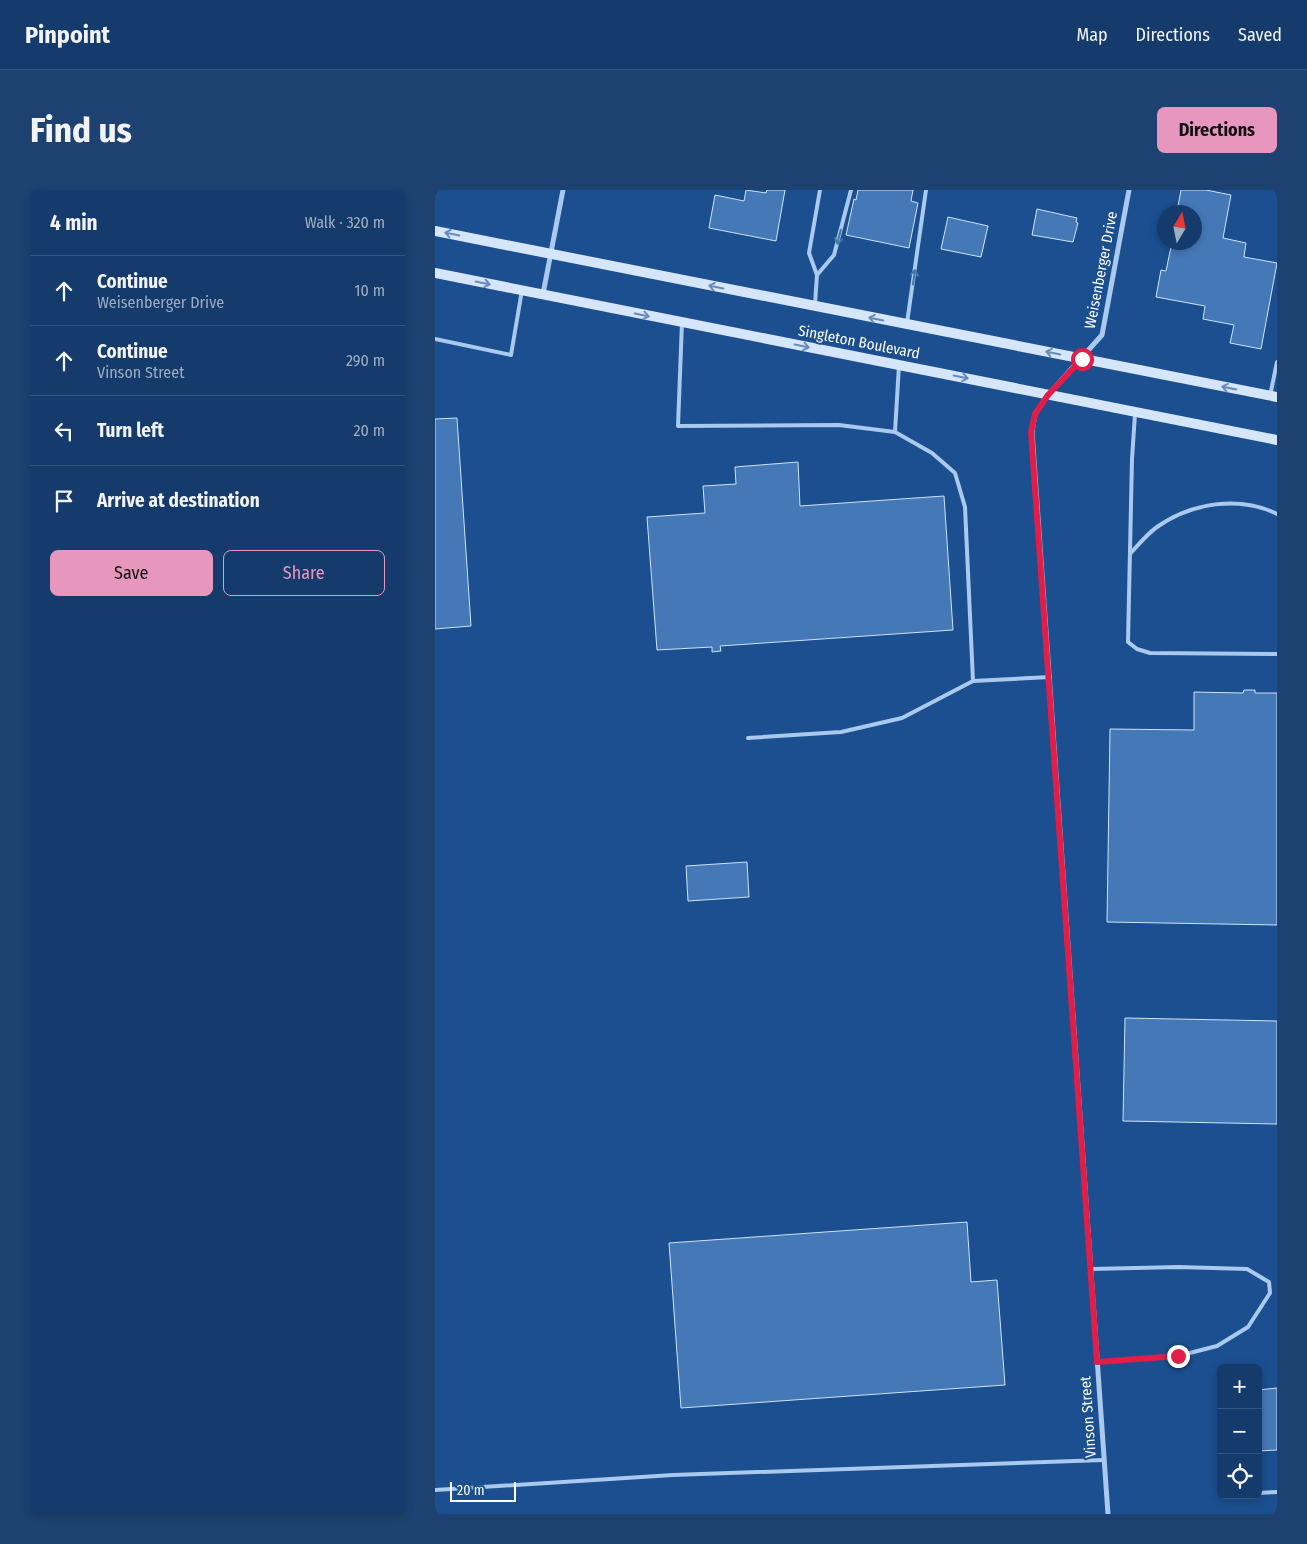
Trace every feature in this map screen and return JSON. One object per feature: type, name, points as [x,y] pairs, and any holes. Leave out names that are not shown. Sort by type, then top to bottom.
[{"type":"main road","name":"Singleton Boulevard","points":[[435,231],[1273,396]]},
{"type":"main road","name":"Singleton Boulevard","points":[[435,273],[1277,440]]},
{"type":"street","points":[[543,295],[563,190]]},
{"type":"street","name":"Weisenberger Drive","points":[[1048,395],[1102,335],[1129,190]]},
{"type":"street","name":"Vinson Street","points":[[1048,395],[1035,414],[1031,432],[1050,677],[1107,1514]]},
{"type":"lane","points":[[814,306],[817,275],[809,253],[820,190]]},
{"type":"lane","points":[[817,275],[835,255],[851,190]]},
{"type":"lane","points":[[907,325],[926,190]]},
{"type":"lane","points":[[435,338],[511,355],[521,290]]},
{"type":"lane","points":[[682,322],[678,426],[839,424],[895,432],[932,452],[955,473],[965,507],[973,681]]},
{"type":"lane","points":[[1273,396],[1277,362]]},
{"type":"lane","points":[[895,432],[899,365]]},
{"type":"lane","points":[[1135,412],[1131,459],[1128,642],[1137,649],[1150,653],[1277,654]]},
{"type":"lane","points":[[1130,554],[1156,527],[1189,510],[1225,503],[1264,508],[1277,514]]},
{"type":"lane","points":[[748,738],[841,732],[902,718],[973,681],[1050,677]]},
{"type":"lane","points":[[1091,1269],[1179,1267],[1247,1269],[1269,1282],[1270,1294],[1248,1327],[1217,1346],[1178,1356],[1097,1362]]},
{"type":"lane","points":[[435,1490],[673,1475],[1104,1460]]},
{"type":"lane","points":[[1262,1493],[1277,1492]]},
{"type":"building","points":[[746,190],[766,193],[767,190],[785,190],[776,241],[709,228],[715,195],[744,201]]},
{"type":"building","points":[[858,190],[913,190],[911,201],[918,203],[909,248],[846,235],[854,199],[856,200]]},
{"type":"building","points":[[1181,190],[1206,190],[1231,195],[1223,238],[1246,243],[1244,257],[1277,263],[1261,349],[1230,343],[1234,325],[1203,319],[1205,306],[1156,297],[1161,270],[1166,271],[1170,250],[1202,250],[1202,205],[1178,205]]},
{"type":"building","points":[[1037,209],[1077,218],[1076,222],[1078,223],[1073,242],[1032,235]]},
{"type":"building","points":[[948,217],[988,226],[981,257],[941,249]]},
{"type":"building","points":[[457,418],[471,626],[435,629],[435,419]]},
{"type":"building","points":[[798,462],[800,506],[944,496],[953,630],[720,646],[721,651],[712,652],[712,647],[657,650],[647,517],[705,513],[703,486],[736,484],[735,467]]},
{"type":"building","points":[[1244,690],[1255,690],[1255,693],[1277,693],[1277,925],[1107,922],[1110,729],[1194,730],[1194,692],[1243,693]]},
{"type":"building","points":[[747,862],[749,897],[688,901],[686,866]]},
{"type":"building","points":[[1125,1018],[1277,1021],[1277,1124],[1123,1121]]},
{"type":"building","points":[[967,1222],[971,1282],[997,1280],[1005,1385],[681,1408],[669,1243]]},
{"type":"building","points":[[1277,1388],[1277,1450],[1262,1451],[1262,1390]]},
{"type":"route","points":[[1082,359],[1048,395],[1035,414],[1031,432],[1050,677],[1097,1362],[1178,1356]]}]
